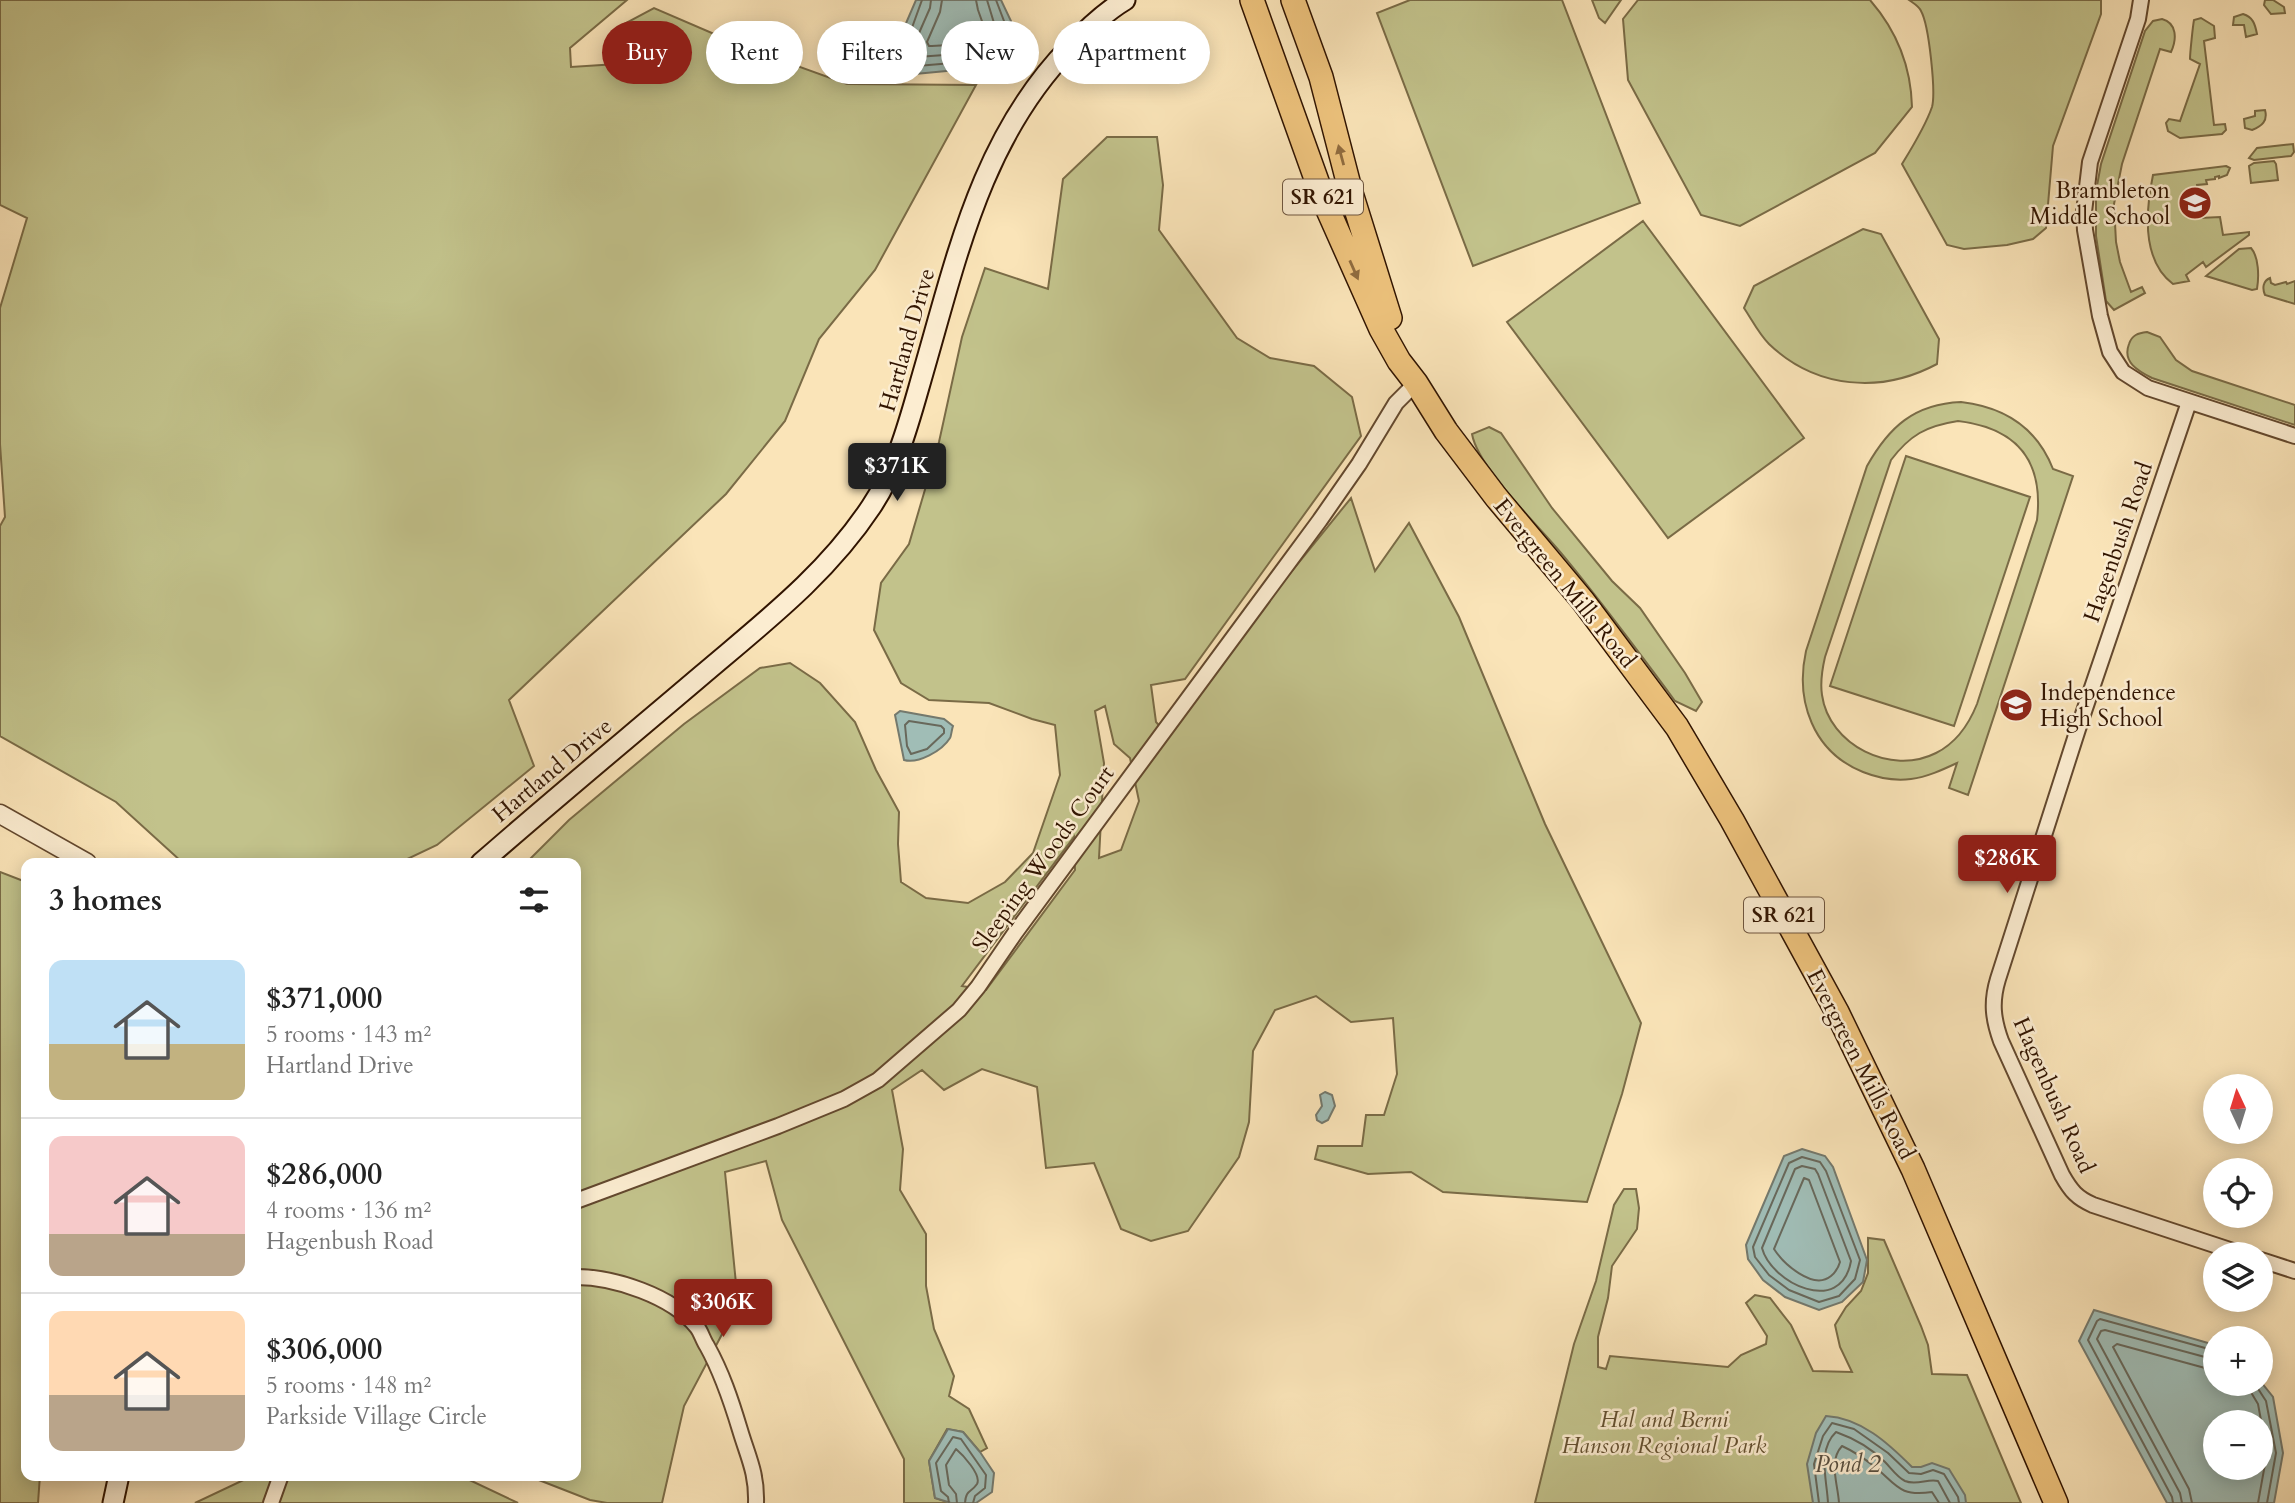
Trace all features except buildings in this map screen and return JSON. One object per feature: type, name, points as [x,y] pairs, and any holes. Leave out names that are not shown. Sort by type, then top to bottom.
[{"type":"main road","name":"Hartland Drive","points":[[487,858],[791,600],[847,543],[873,504],[894,463],[970,214],[995,153],[1020,107],[1048,69],[1084,32],[1125,0]]},
{"type":"main road","name":"Evergreen Mills Road","points":[[1252,0],[1324,201],[1381,329],[1446,431],[1496,497],[1583,601],[1677,727],[1732,820],[1837,1012],[1913,1169],[2056,1503]]},
{"type":"main road","points":[[1266,0],[1330,183],[1349,224],[1371,256]]},
{"type":"main road","name":"Evergreen Mills Road","points":[[1293,0],[1321,77],[1384,303],[1408,357],[1416,383]]},
{"type":"main road","points":[[113,1503],[118,1481]]},
{"type":"street","points":[[2141,0],[2138,19],[2090,162],[2084,212],[2100,316],[2110,352],[2123,372],[2148,388],[2295,436]]},
{"type":"street","name":"Sleeping Woods Court","points":[[581,1200],[844,1099],[878,1080],[959,1010],[1328,509],[1396,403],[1416,383]]},
{"type":"street","name":"Hagenbush Road","points":[[2189,402],[2078,729],[1993,996],[1993,1009],[1994,1023],[2001,1041],[2062,1175],[2078,1199],[2206,1242]]},
{"type":"street","points":[[0,814],[78,858]]},
{"type":"street","points":[[2273,1264],[2295,1271]]},
{"type":"street","points":[[581,1279],[629,1287],[662,1298],[696,1327],[719,1367],[750,1455],[756,1503]]},
{"type":"street","points":[[271,1503],[279,1481]]},
{"type":"green space","points":[[0,0],[627,0],[570,48],[571,67],[602,65],[602,84],[692,84],[692,24],[706,30],[706,84],[803,84],[803,68],[817,73],[817,84],[976,85],[875,270],[819,339],[785,421],[726,494],[509,700],[534,766],[437,845],[410,858],[178,858],[116,802],[0,736],[0,526],[5,517],[0,444],[0,308],[27,218],[0,205]]},
{"type":"green space","points":[[1410,0],[1562,0],[1640,203],[1473,266],[1377,13]]},
{"type":"green space","points":[[1592,0],[1621,0],[1605,23],[1599,18]]},
{"type":"green space","points":[[1638,0],[1870,0],[1888,24],[1901,50],[1909,77],[1912,107],[1875,153],[1740,226],[1701,215],[1628,80],[1623,19]]},
{"type":"green space","points":[[1909,0],[2101,0],[2101,14],[2053,146],[2046,228],[2033,239],[2007,245],[1964,249],[1947,245],[1902,164],[1926,122],[1933,99],[1927,30],[1919,8]]},
{"type":"green space","points":[[2265,0],[2273,0],[2284,7],[2285,13],[2271,14],[2264,5]]},
{"type":"green space","points":[[654,8],[684,21],[630,21]]},
{"type":"green space","points":[[2243,14],[2253,21],[2257,34],[2246,37],[2244,25],[2233,25],[2234,17]]},
{"type":"green space","points":[[2201,18],[2214,26],[2215,38],[2204,41],[2214,125],[2225,124],[2226,130],[2222,134],[2180,138],[2168,131],[2166,123],[2169,119],[2180,121],[2200,64],[2190,59],[2194,20]]},
{"type":"green space","points":[[2162,19],[2173,28],[2173,47],[2171,52],[2160,49],[2122,164],[2114,204],[2120,262],[2131,292],[2142,287],[2145,293],[2114,310],[2106,301],[2096,236],[2096,191],[2101,164],[2145,31],[2153,21]]},
{"type":"green space","points":[[2265,110],[2266,117],[2261,125],[2252,130],[2245,128],[2244,119],[2255,116],[2255,111]]},
{"type":"green space","points":[[1107,137],[1157,137],[1163,185],[1159,230],[1237,338],[1270,358],[1314,366],[1352,397],[1361,436],[1185,679],[1151,685],[1156,722],[1168,735],[1287,577],[1351,498],[1375,571],[1409,523],[1459,617],[1545,824],[1641,1023],[1622,1094],[1587,1202],[1443,1192],[1411,1172],[1368,1174],[1315,1159],[1318,1146],[1362,1146],[1366,1115],[1384,1115],[1397,1074],[1393,1018],[1351,1022],[1316,996],[1275,1010],[1253,1051],[1249,1122],[1239,1157],[1188,1231],[1151,1241],[1121,1229],[1094,1163],[1046,1168],[1037,1087],[982,1069],[944,1090],[922,1070],[892,1090],[903,1149],[900,1190],[926,1234],[926,1286],[934,1329],[954,1376],[949,1396],[969,1409],[987,1448],[980,1452],[963,1432],[947,1429],[929,1461],[935,1498],[951,1503],[904,1503],[904,1459],[782,1220],[766,1161],[725,1172],[738,1304],[684,1406],[662,1503],[607,1503],[590,1500],[541,1481],[581,1481],[581,858],[531,858],[569,820],[684,724],[760,668],[790,663],[820,683],[855,722],[876,770],[899,812],[901,882],[926,898],[968,903],[1005,882],[1033,853],[1060,775],[1055,725],[989,703],[929,700],[901,683],[874,630],[881,583],[909,544],[939,442],[962,337],[985,268],[1048,289],[1063,179]],"holes":[[[1105,706],[1114,744],[1130,758],[1139,801],[1121,850],[1099,858],[1104,763],[1095,711]],[[1074,837],[1075,870],[986,990],[962,986]]]},
{"type":"green space","points":[[2293,144],[2294,152],[2291,156],[2254,160],[2249,158],[2257,148]]},
{"type":"green space","points":[[2274,161],[2278,180],[2251,183],[2249,166]]},
{"type":"green space","points":[[2226,166],[2230,168],[2227,175],[2206,180],[2207,184],[2197,185],[2200,218],[2220,217],[2223,235],[2249,232],[2249,235],[2206,267],[2203,262],[2186,275],[2189,281],[2173,284],[2155,262],[2148,233],[2153,175]]},
{"type":"green space","points":[[1643,221],[1804,438],[1668,538],[1507,322]]},
{"type":"green space","points":[[1863,229],[1881,234],[1939,339],[1937,364],[1916,374],[1872,383],[1828,378],[1807,370],[1787,359],[1769,344],[1744,308],[1754,286]]},
{"type":"green space","points":[[2251,248],[2257,262],[2257,289],[2252,290],[2206,276],[2239,249]]},
{"type":"green space","points":[[2270,278],[2275,285],[2295,281],[2295,304],[2265,295],[2264,285]]},
{"type":"green space","points":[[2147,332],[2160,337],[2176,360],[2192,371],[2295,405],[2295,425],[2152,378],[2142,372],[2130,361],[2127,350],[2134,337]]},
{"type":"green space","points":[[1961,402],[2005,415],[2028,431],[2038,442],[2053,469],[2073,476],[1968,795],[1949,788],[1957,763],[1923,777],[1899,780],[1869,774],[1846,763],[1831,752],[1820,738],[1806,706],[1803,688],[1806,651],[1867,466],[1884,440],[1905,420],[1930,407]],"holes":[[[1958,421],[1979,425],[2011,440],[2031,464],[2036,480],[2037,520],[1977,704],[1966,726],[1950,744],[1936,753],[1900,761],[1882,758],[1849,741],[1836,728],[1827,713],[1821,685],[1825,657],[1891,460],[1912,438],[1928,429]]]},
{"type":"green space","points":[[1489,427],[1501,433],[1552,508],[1612,581],[1640,608],[1702,702],[1696,711],[1675,701],[1576,571],[1496,479],[1477,448],[1472,434]]},
{"type":"green space","points":[[1906,456],[2030,497],[1954,726],[1830,686]]},
{"type":"green space","points":[[0,872],[21,880],[21,1481],[40,1481],[38,1503],[0,1503]]},
{"type":"green space","name":"Hal and Berni Hanson Regional Park","points":[[1624,1189],[1636,1189],[1639,1208],[1637,1229],[1612,1266],[1608,1298],[1598,1337],[1598,1367],[1606,1369],[1610,1356],[1728,1367],[1741,1355],[1766,1344],[1767,1336],[1746,1303],[1755,1295],[1770,1298],[1791,1325],[1813,1371],[1852,1372],[1840,1347],[1835,1325],[1846,1307],[1861,1291],[1868,1273],[1868,1238],[1884,1240],[1928,1345],[1932,1374],[1967,1375],[2021,1503],[1535,1503],[1574,1344],[1596,1281],[1614,1205]]},
{"type":"green space","points":[[241,1481],[472,1481],[518,1503],[195,1503]]},
{"type":"water","points":[[916,0],[1001,0],[1011,21],[941,21],[941,72],[927,73],[927,21],[907,21]]},
{"type":"water","points":[[900,711],[944,719],[953,726],[950,738],[929,755],[916,760],[904,760],[895,715]]},
{"type":"water","points":[[1325,1092],[1332,1095],[1335,1106],[1328,1120],[1322,1123],[1317,1120],[1316,1115],[1322,1106],[1320,1095]]},
{"type":"water","points":[[1802,1149],[1825,1156],[1833,1167],[1867,1260],[1863,1282],[1842,1302],[1819,1310],[1785,1297],[1763,1280],[1748,1259],[1746,1245],[1784,1156]]},
{"type":"water","points":[[2094,1310],[2203,1342],[2203,1396],[2273,1397],[2283,1453],[2274,1503],[2167,1503],[2079,1341]]},
{"type":"water","name":"Pond 2","points":[[1826,1416],[1851,1421],[1873,1433],[1912,1467],[1932,1463],[1949,1469],[1965,1495],[1966,1503],[1813,1503],[1807,1464],[1816,1433]]},
{"type":"water","points":[[948,1429],[963,1432],[994,1473],[992,1492],[976,1503],[951,1503],[935,1498],[929,1461]]},
{"type":"place","name":"Brambleton Middle School","points":[[2195,203]]},
{"type":"place","name":"Independence High School","points":[[2016,705]]}]
